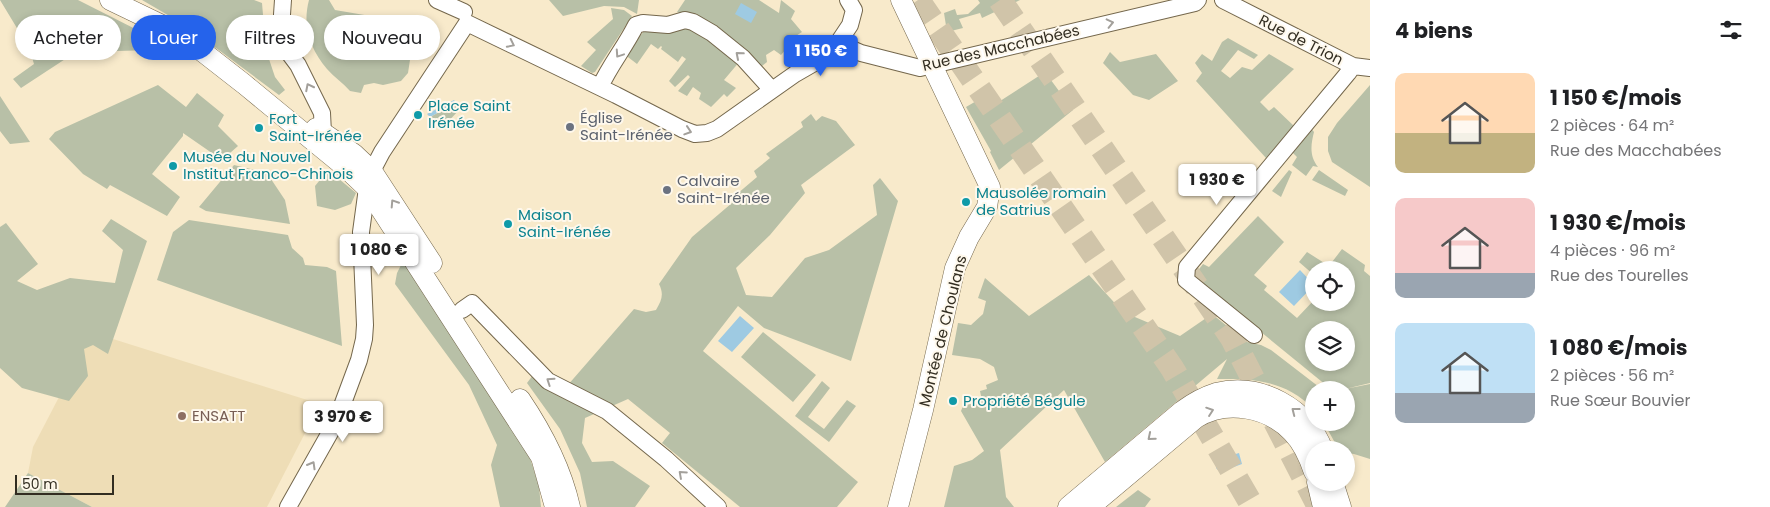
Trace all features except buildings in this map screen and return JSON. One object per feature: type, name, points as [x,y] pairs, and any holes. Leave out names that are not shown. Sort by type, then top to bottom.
[{"type":"main road","points":[[110,0],[166,27],[203,52],[317,136],[345,166],[369,180],[462,310],[537,424],[551,450],[564,483],[570,507]]},
{"type":"main road","name":"Montée de Choulans","points":[[898,507],[923,410],[955,268],[969,237],[987,207],[990,196],[988,180],[900,0]]},
{"type":"main road","points":[[369,180],[541,457],[555,507]]},
{"type":"main road","points":[[1068,507],[1182,411],[1199,400],[1217,393],[1248,392],[1268,396],[1282,402],[1308,423],[1319,441]]},
{"type":"main road","points":[[1090,507],[1196,418],[1208,411],[1238,407],[1264,413],[1291,430],[1305,452]]},
{"type":"main road","points":[[1320,491],[1324,507]]},
{"type":"main road","points":[[1336,491],[1341,507]]},
{"type":"street","points":[[280,0],[281,30],[286,49],[298,65],[322,113],[317,136]]},
{"type":"street","points":[[437,0],[467,12],[600,87],[682,130],[695,134],[708,133],[717,128],[821,59],[838,43],[850,25],[854,10],[848,0]]},
{"type":"street","name":"Rue des Macchabées","points":[[838,43],[862,53],[920,68],[1195,3],[1198,0]]},
{"type":"street","name":"Rue de Trion","points":[[1223,0],[1352,66]]},
{"type":"street","points":[[288,507],[336,422],[359,360],[365,332],[361,232],[369,180],[384,150],[467,12]]},
{"type":"street","points":[[600,87],[605,75],[629,40],[636,26],[641,23],[668,26],[685,20],[693,22],[712,33],[743,58],[772,90]]},
{"type":"street","points":[[1254,336],[1186,280],[1187,267],[1352,66],[1370,68]]},
{"type":"street","points":[[462,310],[472,303],[548,380],[607,411],[666,459],[718,507]]},
{"type":"shaded area","name":"ENSATT","points":[[94,333],[320,404],[267,507],[92,507],[28,473],[33,447]]},
{"type":"green space","points":[[0,0],[78,0],[108,15],[15,15],[15,25]]},
{"type":"green space","points":[[142,0],[254,0],[262,3],[263,15],[226,15],[226,56],[216,48],[216,15],[168,15]]},
{"type":"green space","points":[[309,0],[329,0],[335,10],[364,15],[324,15],[324,60],[410,60],[408,73],[401,81],[383,85],[374,83],[364,85],[361,93],[350,91],[327,69],[316,53],[314,49],[314,15],[306,15]]},
{"type":"green space","points":[[549,0],[639,0],[637,14],[624,7],[604,6],[563,16]]},
{"type":"green space","points":[[685,0],[759,0],[779,13],[781,0],[795,11],[791,19],[802,32],[788,41],[785,40],[784,44],[787,48],[781,55],[774,50],[766,55],[767,62],[757,70],[696,18],[677,12]]},
{"type":"green space","points":[[978,0],[1020,0],[982,18],[980,13],[959,19],[963,28],[947,32],[944,13],[955,9],[957,15],[968,14],[980,3]]},
{"type":"green space","points":[[611,8],[624,10],[632,16],[595,72],[592,73],[581,66],[596,50],[587,42],[613,19]]},
{"type":"green space","points":[[121,22],[131,27],[131,51],[121,51]]},
{"type":"green space","points":[[686,24],[740,61],[724,80],[736,88],[727,97],[724,94],[711,107],[699,99],[701,93],[693,87],[687,96],[678,91],[690,77],[688,75],[675,87],[669,81],[686,59],[682,56],[678,62],[661,49],[661,46],[658,49],[651,44],[637,64],[624,54],[646,29]]},
{"type":"green space","points":[[1228,38],[1258,55],[1254,59],[1238,50],[1221,71],[1230,78],[1242,67],[1252,70],[1269,54],[1294,69],[1260,102],[1269,111],[1274,107],[1294,126],[1266,158],[1196,81],[1202,73],[1195,63],[1202,54],[1212,61],[1222,42]]},
{"type":"green space","points":[[1110,52],[1120,62],[1156,54],[1178,81],[1149,100],[1133,95],[1103,63]]},
{"type":"green space","points":[[33,60],[64,60],[21,88],[13,79],[34,64]]},
{"type":"green space","points":[[232,60],[269,60],[275,77],[285,90],[279,95]]},
{"type":"green space","points":[[1045,72],[1073,110],[999,170],[991,151],[966,107],[985,96],[997,103]]},
{"type":"green space","points":[[158,85],[186,107],[197,93],[224,115],[218,126],[238,146],[222,160],[183,133],[183,136],[152,174],[180,197],[167,216],[110,185],[107,189],[83,174],[49,139],[55,132]]},
{"type":"green space","points":[[1370,85],[1370,187],[1332,162],[1328,151],[1328,137],[1337,123]]},
{"type":"green space","points":[[0,96],[30,142],[10,144],[0,131]]},
{"type":"green space","points":[[456,103],[460,109],[442,128],[430,117]]},
{"type":"green space","points":[[811,114],[816,121],[822,116],[836,121],[855,145],[801,185],[805,193],[770,235],[736,268],[746,295],[772,297],[805,258],[829,250],[877,215],[873,185],[880,178],[898,201],[851,361],[764,328],[738,306],[703,351],[858,482],[837,507],[740,507],[662,443],[670,433],[628,399],[585,418],[582,443],[592,462],[613,461],[650,486],[635,507],[587,507],[580,473],[560,429],[527,383],[533,375],[567,386],[634,309],[646,312],[656,310],[662,297],[659,284],[692,237],[739,197],[737,194],[757,177],[754,171],[770,158],[766,154],[803,127],[801,122]]},
{"type":"green space","points":[[1311,128],[1314,132],[1312,154],[1318,167],[1313,166],[1306,176],[1292,165],[1297,157],[1292,152]]},
{"type":"green space","points":[[234,165],[267,173],[285,200],[290,224],[206,211],[199,207]]},
{"type":"green space","points":[[328,170],[356,193],[351,204],[335,210],[317,206],[315,186]]},
{"type":"green space","points":[[1289,170],[1292,172],[1281,197],[1272,191]]},
{"type":"green space","points":[[1319,170],[1348,190],[1345,196],[1312,180]]},
{"type":"green space","points":[[1258,216],[1284,242],[1254,275],[1267,286],[1264,290],[1297,318],[1305,310],[1355,311],[1355,261],[1333,261],[1342,249],[1365,265],[1364,271],[1370,276],[1370,383],[1355,387],[1355,381],[1321,381],[1309,371],[1355,371],[1355,321],[1305,321],[1305,368],[1196,279],[1196,273],[1203,264],[1209,267]]},
{"type":"green space","points":[[111,219],[147,241],[108,354],[93,345],[84,349],[88,376],[69,401],[22,388],[0,368],[0,227],[6,223],[38,264],[17,281],[37,290],[70,278],[115,283],[123,250],[102,231]]},
{"type":"green space","points":[[189,220],[288,235],[292,248],[303,258],[305,265],[327,267],[336,271],[342,346],[157,280],[173,232]]},
{"type":"green space","points":[[1307,252],[1321,261],[1305,261],[1305,267],[1299,262]]},
{"type":"green space","points":[[403,261],[526,446],[539,486],[541,507],[500,507],[491,465],[497,445],[469,385],[395,284],[397,273]]},
{"type":"green space","points":[[1089,275],[1123,312],[1180,336],[1212,314],[1247,342],[1261,345],[1271,350],[1311,381],[1305,381],[1305,401],[1292,392],[1269,383],[1217,379],[1227,359],[1105,462],[1064,390],[1000,450],[1006,497],[1014,507],[944,507],[954,466],[972,460],[984,451],[961,411],[963,406],[982,401],[980,391],[987,389],[986,385],[998,380],[994,367],[980,359],[952,355],[958,323],[971,325],[983,314],[986,301],[978,298],[985,278],[1029,316]]},
{"type":"green space","points":[[763,332],[816,375],[793,402],[741,357]]},
{"type":"green space","points":[[822,381],[830,388],[808,417],[824,429],[847,400],[856,406],[829,442],[795,416]]},
{"type":"green space","points":[[1370,384],[1370,459],[1355,454],[1355,441],[1334,441],[1328,431],[1355,431],[1355,387]]},
{"type":"green space","points":[[28,473],[92,507],[5,507]]},
{"type":"green space","points":[[1138,490],[1151,499],[1145,507],[1116,507]]},
{"type":"water","points":[[741,3],[757,12],[751,23],[735,14]]},
{"type":"water","points":[[454,100],[456,103],[430,117],[427,114]]},
{"type":"water","points":[[1300,270],[1305,275],[1305,294],[1294,306],[1279,292]]},
{"type":"water","points":[[740,316],[754,328],[732,352],[718,341]]},
{"type":"water","points":[[1239,453],[1242,464],[1220,472],[1216,468],[1216,460]]},
{"type":"tunnel","points":[[918,0],[1172,368],[1253,507]]},
{"type":"tunnel","points":[[1000,0],[1232,338],[1319,507]]},
{"type":"place","name":"Place Saint Irénée","points":[[418,115]]},
{"type":"place","name":"Église Saint-Irénée","points":[[570,127]]},
{"type":"place","name":"Fort Saint-Irénée","points":[[259,128]]},
{"type":"place","name":"Musée du Nouvel Institut Franco-Chinois","points":[[173,166]]},
{"type":"place","name":"Calvaire Saint-Irénée","points":[[667,190]]},
{"type":"place","name":"Mausolée romain de Satrius","points":[[966,202]]},
{"type":"place","name":"Maison Saint-Irénée","points":[[508,224]]},
{"type":"place","name":"Propriété Bégule","points":[[953,401]]},
{"type":"place","name":"ENSATT","points":[[182,416]]}]
